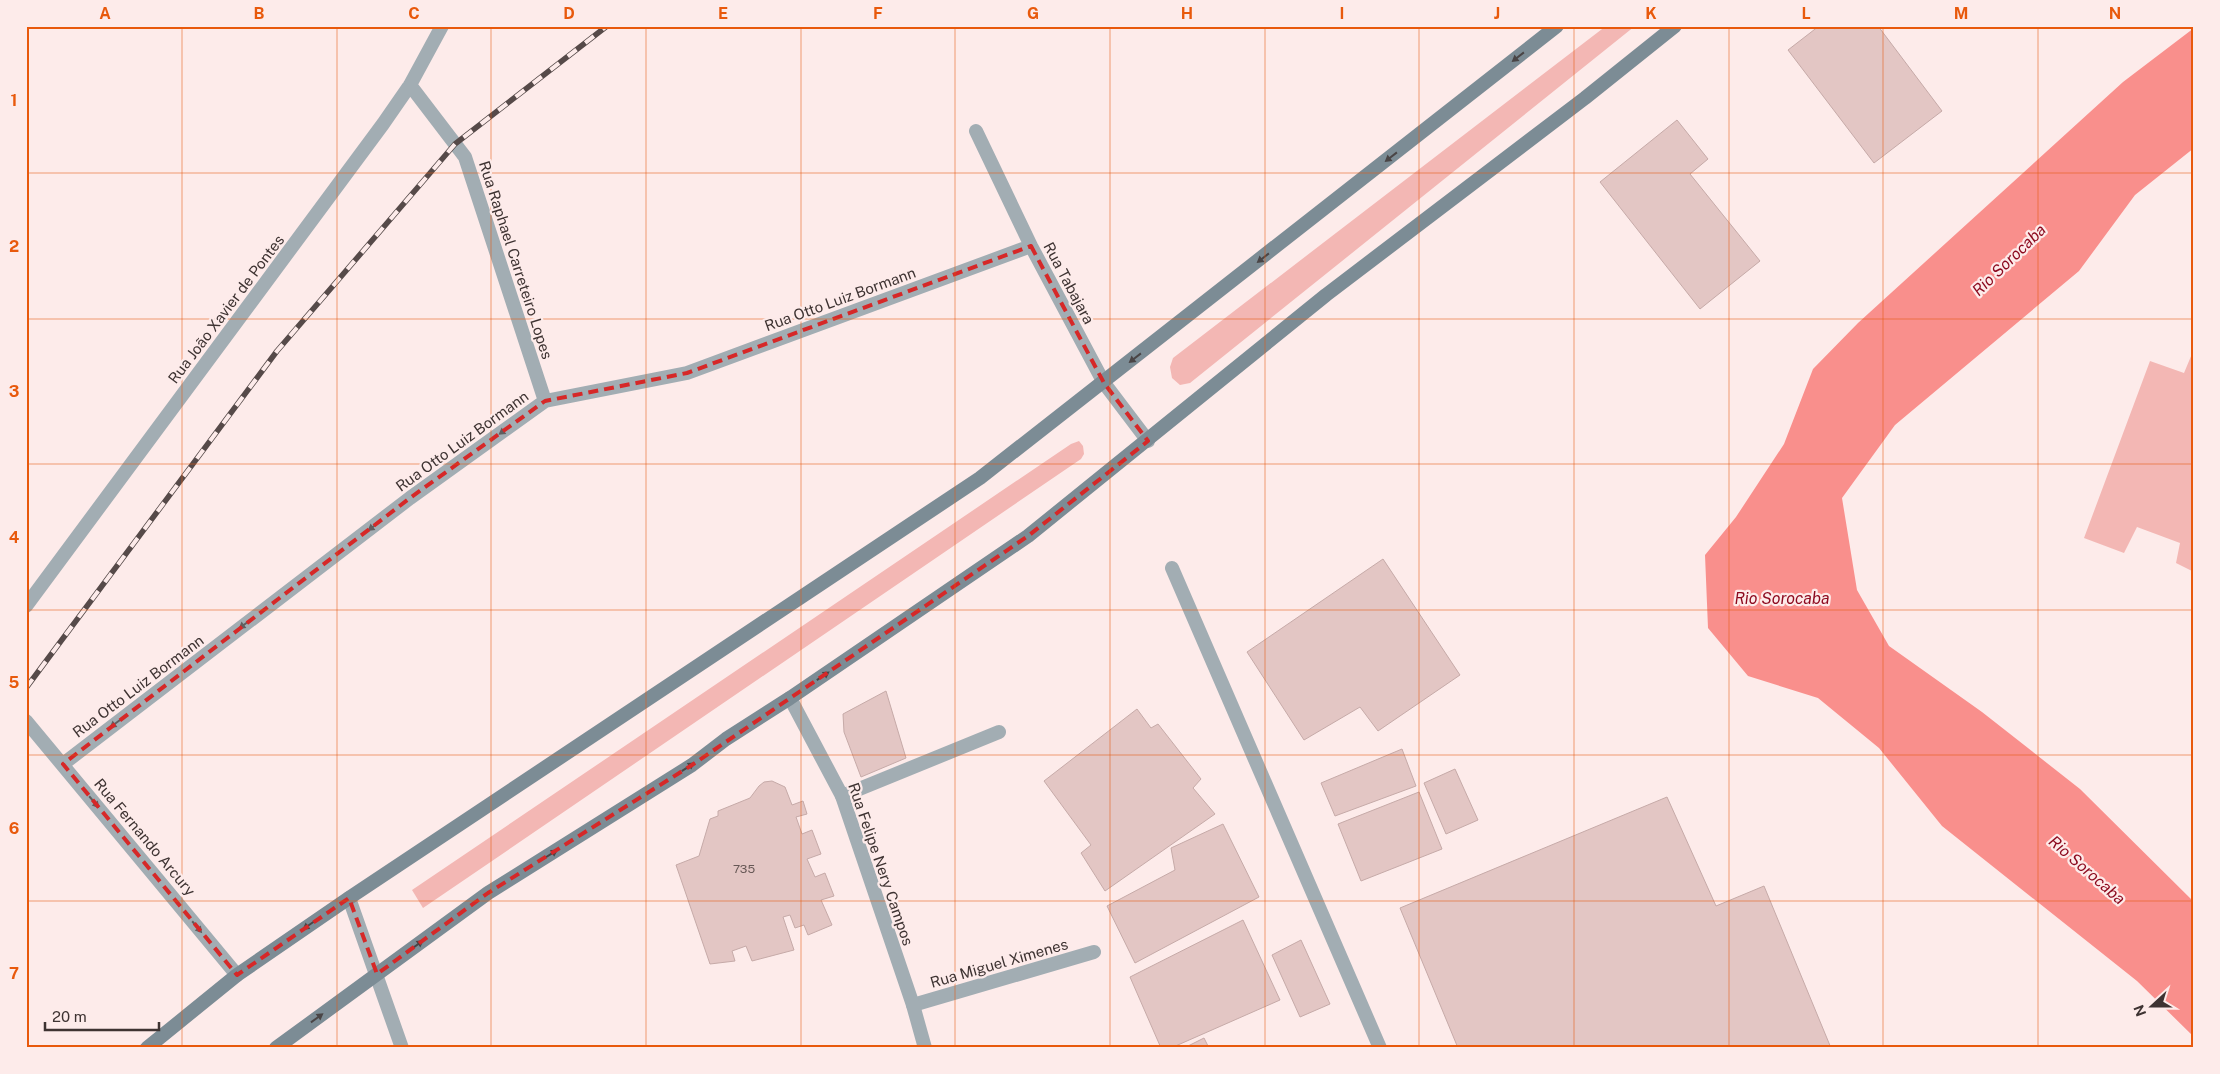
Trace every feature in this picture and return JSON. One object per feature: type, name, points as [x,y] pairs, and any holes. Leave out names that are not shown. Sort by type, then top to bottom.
[{"type":"main road","points":[[147,1048],[237,975],[349,898],[980,478],[1557,26]]},
{"type":"main road","points":[[276,1048],[488,893],[692,765],[726,739],[790,698],[1028,536],[1148,441],[1326,295],[1585,98],[1675,26]]},
{"type":"street","name":"Rua João Xavier de Pontes","points":[[26,606],[410,85],[442,26]]},
{"type":"street","name":"Rua Raphael Carreteiro Lopes","points":[[410,85],[465,157],[545,401]]},
{"type":"street","name":"Rua Tabajara","points":[[976,132],[1031,246],[1104,382],[1148,441]]},
{"type":"street","name":"Rua Otto Luiz Bormann","points":[[63,764],[410,498],[545,401],[688,373],[1031,246]]},
{"type":"street","points":[[1172,568],[1380,1048]]},
{"type":"street","name":"Rua Felipe Nery Campos","points":[[790,698],[842,796],[913,1006],[925,1048]]},
{"type":"street","name":"Rua Fernando Arcury","points":[[26,721],[237,975]]},
{"type":"street","points":[[842,796],[999,732]]},
{"type":"street","points":[[349,898],[378,974],[402,1048]]},
{"type":"street","name":"Rua Miguel Ximenes","points":[[913,1006],[1094,952]]},
{"type":"highlighted area","points":[[1031,246],[1104,383],[1148,441],[1028,536],[692,765],[488,893],[377,974],[349,898],[237,975],[63,764],[410,498],[545,401],[687,373]]},
{"type":"shaded area","points":[[1606,26],[1635,26],[1190,383],[1180,385],[1172,378],[1170,367],[1173,358]]},
{"type":"shaded area","points":[[2194,349],[2194,572],[2176,563],[2180,543],[2137,527],[2124,553],[2084,538],[2150,361],[2184,373]]},
{"type":"shaded area","points":[[1079,441],[1083,446],[1084,454],[1081,459],[423,908],[412,890],[1071,444]]},
{"type":"water","name":"Rio Sorocaba","points":[[2194,28],[2194,148],[2135,195],[2079,271],[1895,425],[1842,498],[1857,590],[1889,646],[1982,712],[2080,789],[2194,902],[2194,1037],[2137,981],[1942,826],[1879,748],[1818,698],[1748,676],[1708,628],[1705,555],[1736,517],[1784,444],[1813,369],[1858,323],[2123,82]]},
{"type":"building","points":[[1819,26],[1878,26],[1942,111],[1874,163],[1788,50]]},
{"type":"building","points":[[1677,120],[1708,159],[1690,174],[1760,261],[1700,309],[1600,182]]},
{"type":"building","points":[[1383,559],[1460,675],[1378,731],[1360,707],[1304,740],[1247,652]]},
{"type":"building","points":[[886,691],[906,758],[861,777],[844,732],[843,714]]},
{"type":"building","points":[[1137,709],[1151,728],[1158,724],[1201,779],[1193,788],[1215,814],[1105,891],[1081,853],[1091,845],[1044,781]]},
{"type":"building","points":[[1402,749],[1416,786],[1335,816],[1321,783]]},
{"type":"building","points":[[1455,769],[1478,820],[1446,834],[1424,783]]},
{"type":"building","points":[[772,781],[785,787],[792,805],[803,801],[807,814],[796,817],[802,834],[812,830],[821,854],[807,859],[815,877],[825,873],[834,896],[821,900],[832,925],[808,935],[804,925],[795,928],[790,915],[783,917],[794,950],[752,961],[746,946],[732,951],[735,961],[710,964],[676,865],[699,856],[710,819],[718,816],[718,811],[750,798],[764,782]]},
{"type":"building","points":[[1419,792],[1442,849],[1361,881],[1338,824]]},
{"type":"building","points":[[1667,797],[1716,906],[1764,886],[1831,1048],[1458,1048],[1400,908]]},
{"type":"building","points":[[1223,824],[1259,897],[1135,963],[1107,906],[1175,870],[1171,848]]},
{"type":"building","points":[[1243,920],[1280,1000],[1171,1048],[1161,1048],[1130,977]]},
{"type":"building","points":[[1301,940],[1330,1004],[1300,1017],[1272,955]]},
{"type":"building","points":[[1204,1038],[1209,1048],[1184,1048]]},
{"type":"railway","points":[[26,688],[277,351],[455,144],[607,26]]}]
